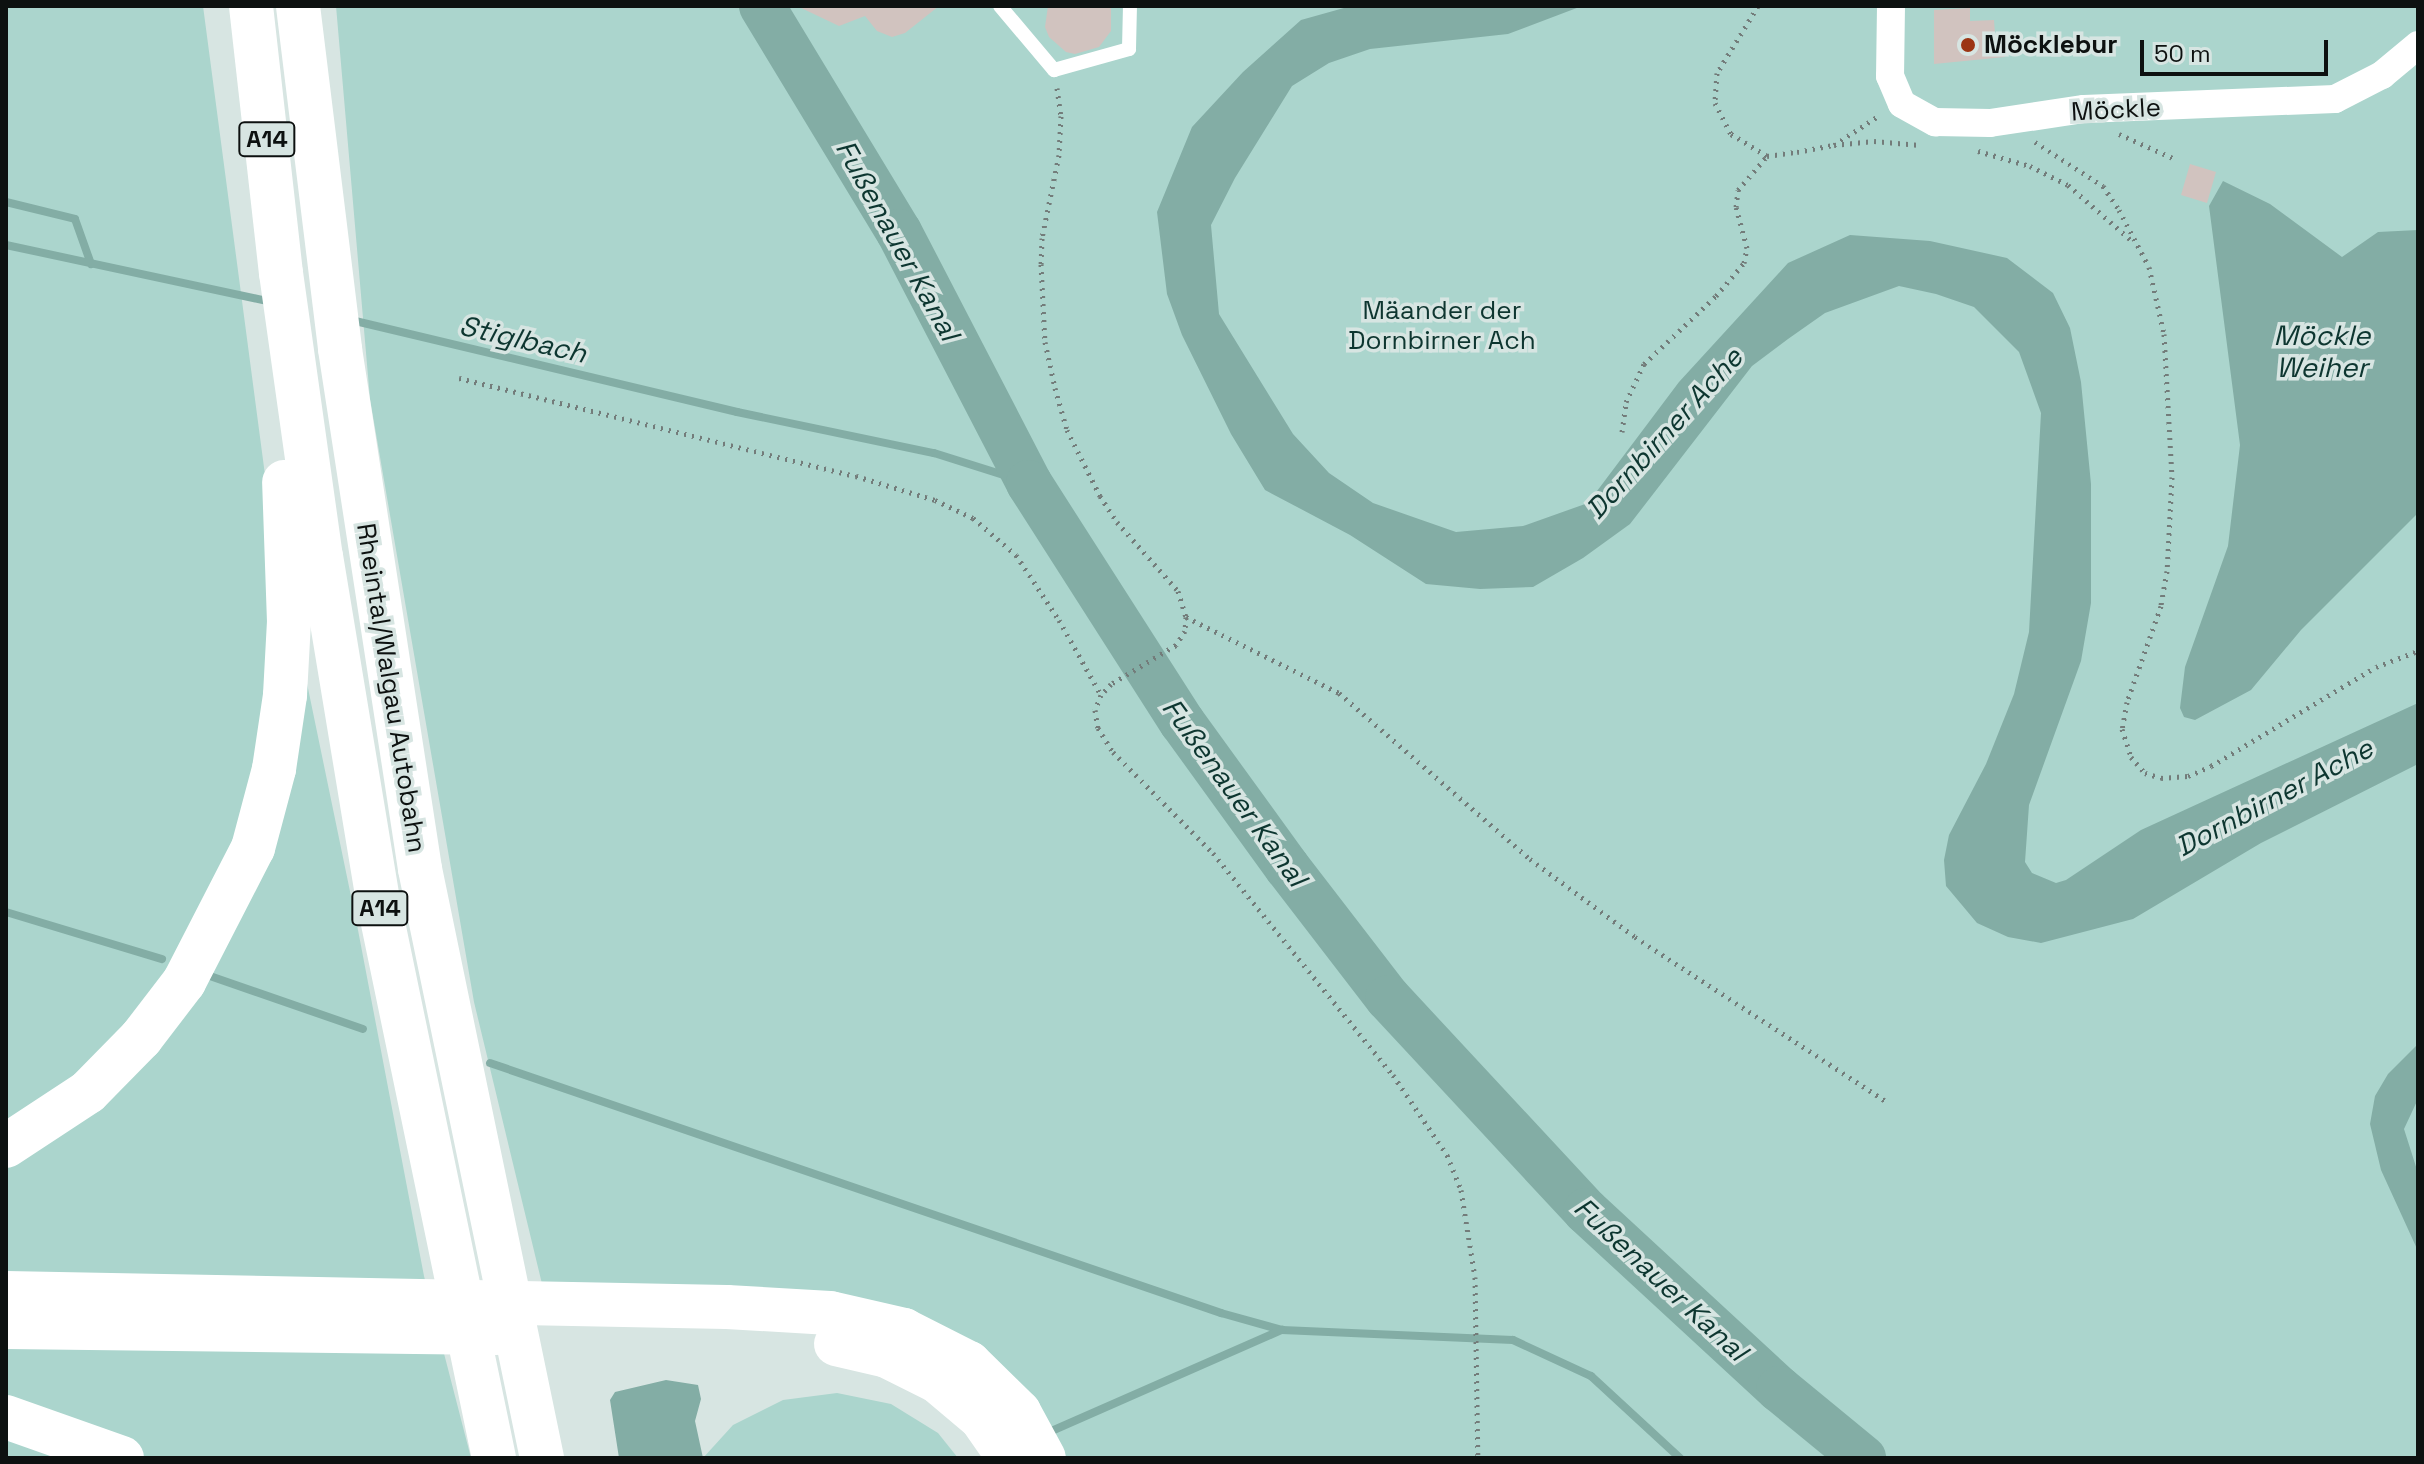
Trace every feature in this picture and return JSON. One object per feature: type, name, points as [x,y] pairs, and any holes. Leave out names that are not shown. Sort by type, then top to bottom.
[{"type":"highway","name":"Rheintal/Walgau Autobahn","points":[[251,6],[292,353],[321,556],[378,899],[494,1458]]},
{"type":"highway","name":"Rheintal/Walgau Autobahn","points":[[298,6],[340,349],[420,869],[542,1458]]},
{"type":"highway","points":[[6,1146],[88,1092],[141,1038],[184,982],[253,848],[274,769],[285,695],[288,543],[279,416],[292,353]]},
{"type":"highway","points":[[494,1231],[541,1360],[567,1458]]},
{"type":"highway","points":[[6,1293],[712,1306],[830,1313],[904,1330],[969,1363],[1019,1412],[1044,1458]]},
{"type":"highway","points":[[6,1327],[735,1335],[821,1341],[887,1356],[937,1381],[981,1418],[1009,1458]]},
{"type":"highway","points":[[6,1417],[122,1458]]},
{"type":"street","points":[[1891,6],[1890,76],[1902,104]]},
{"type":"street","name":"Möckle","points":[[1902,104],[1935,122],[1990,123],[2084,109],[2335,99],[2382,75],[2418,45]]},
{"type":"lane","points":[[1000,6],[1054,70],[1129,49],[1130,6]]},
{"type":"path","points":[[1758,6],[1717,73],[1715,103],[1731,134],[1767,156]]},
{"type":"path","points":[[1054,70],[1061,116],[1059,155],[1042,238],[1041,305],[1055,388],[1067,430],[1100,496],[1117,522],[1178,591],[1186,617],[1185,631],[1176,645],[1111,684],[1101,695],[1095,710],[1098,728],[1113,752],[1213,853],[1393,1075],[1447,1155],[1461,1190],[1470,1236],[1478,1458]]},
{"type":"path","points":[[1834,145],[1902,104]]},
{"type":"path","points":[[1990,123],[2047,147],[2103,186],[2149,267],[2164,334],[2172,477],[2165,582],[2151,639],[2127,702],[2122,729],[2124,744],[2145,773],[2173,778],[2211,766],[2376,667],[2418,651]]},
{"type":"path","points":[[2114,133],[2173,158]]},
{"type":"path","points":[[1622,432],[1626,402],[1644,364],[1716,296],[1744,263],[1747,248],[1736,207],[1738,190],[1767,156],[1874,141],[1936,146]]},
{"type":"path","points":[[1966,149],[2030,166],[2068,185],[2114,222],[2138,247]]},
{"type":"path","points":[[459,378],[856,476],[935,500],[973,518],[1016,555],[1059,620],[1101,695]]},
{"type":"path","points":[[1186,617],[1339,693],[1530,859],[1635,937],[1887,1102]]},
{"type":"green space","points":[[6,6],[203,6],[267,490],[358,930],[424,1276],[471,1458],[6,1458]]},
{"type":"green space","name":"Mäander der Dornbirner Ach","points":[[336,6],[2418,6],[2418,1458],[1060,1458],[961,1340],[543,1288],[474,1002],[370,399]]},
{"type":"green space","points":[[837,1393],[891,1404],[938,1433],[958,1458],[703,1458],[733,1425],[783,1400]]},
{"type":"water","name":"Dornbirner Ache","points":[[1351,6],[1582,6],[1508,34],[1370,49],[1329,63],[1292,86],[1235,178],[1211,225],[1219,314],[1293,434],[1329,473],[1373,503],[1456,532],[1523,526],[1588,503],[1679,382],[1788,263],[1850,235],[1930,241],[2007,258],[2053,293],[2070,328],[2081,382],[2091,484],[2091,603],[2081,661],[2029,805],[2025,862],[2032,873],[2056,883],[2066,880],[2141,830],[2418,703],[2418,764],[2261,843],[2133,919],[2041,943],[2008,937],[1977,923],[1946,886],[1944,860],[1949,835],[1986,764],[2014,694],[2029,632],[2041,413],[2019,352],[1974,307],[1936,294],[1899,286],[1825,313],[1788,339],[1752,366],[1630,524],[1583,558],[1533,587],[1480,589],[1426,584],[1350,535],[1265,490],[1231,434],[1182,335],[1167,294],[1157,212],[1192,127],[1243,72],[1301,20]]},
{"type":"water","name":"Möckle Weiher","points":[[2223,181],[2270,204],[2342,257],[2378,232],[2418,230],[2418,513],[2301,630],[2251,690],[2195,720],[2184,717],[2180,708],[2185,667],[2228,546],[2240,445],[2209,206]]},
{"type":"water","points":[[2418,1044],[2418,1099],[2404,1129],[2418,1173],[2418,1251],[2381,1170],[2370,1124],[2375,1096],[2388,1074]]},
{"type":"water","points":[[666,1380],[698,1385],[701,1399],[695,1421],[703,1458],[619,1458],[610,1400],[615,1392]]},
{"type":"building","points":[[797,6],[939,6],[905,33],[892,37],[877,31],[865,16],[839,26]]},
{"type":"building","points":[[1048,6],[1111,6],[1111,31],[1099,47],[1075,54],[1066,52],[1049,37],[1045,27]]},
{"type":"building","name":"Möcklebur","points":[[1970,8],[1970,21],[1994,20],[1995,34],[2003,33],[2005,57],[1934,64],[1934,10]]},
{"type":"building","points":[[2190,164],[2216,172],[2207,203],[2181,195]]},
{"type":"waterway","name":"Fußenauer Kanal","points":[[762,6],[899,232],[1029,483],[1182,722],[1287,867],[1388,998],[1586,1211],[1779,1389],[1863,1458]]},
{"type":"waterway","points":[[6,202],[75,219],[91,264]]},
{"type":"waterway","name":"Stiglbach","points":[[6,245],[271,302]]},
{"type":"waterway","name":"Stiglbach","points":[[351,320],[737,412],[934,453],[1029,483]]},
{"type":"waterway","points":[[6,912],[162,959]]},
{"type":"waterway","points":[[207,975],[363,1029]]},
{"type":"waterway","points":[[490,1063],[1221,1313],[1282,1330],[1513,1340],[1591,1376],[1680,1458]]},
{"type":"waterway","points":[[1047,1433],[1282,1330]]},
{"type":"place","name":"Möcklebur","points":[[1968,45]]}]
